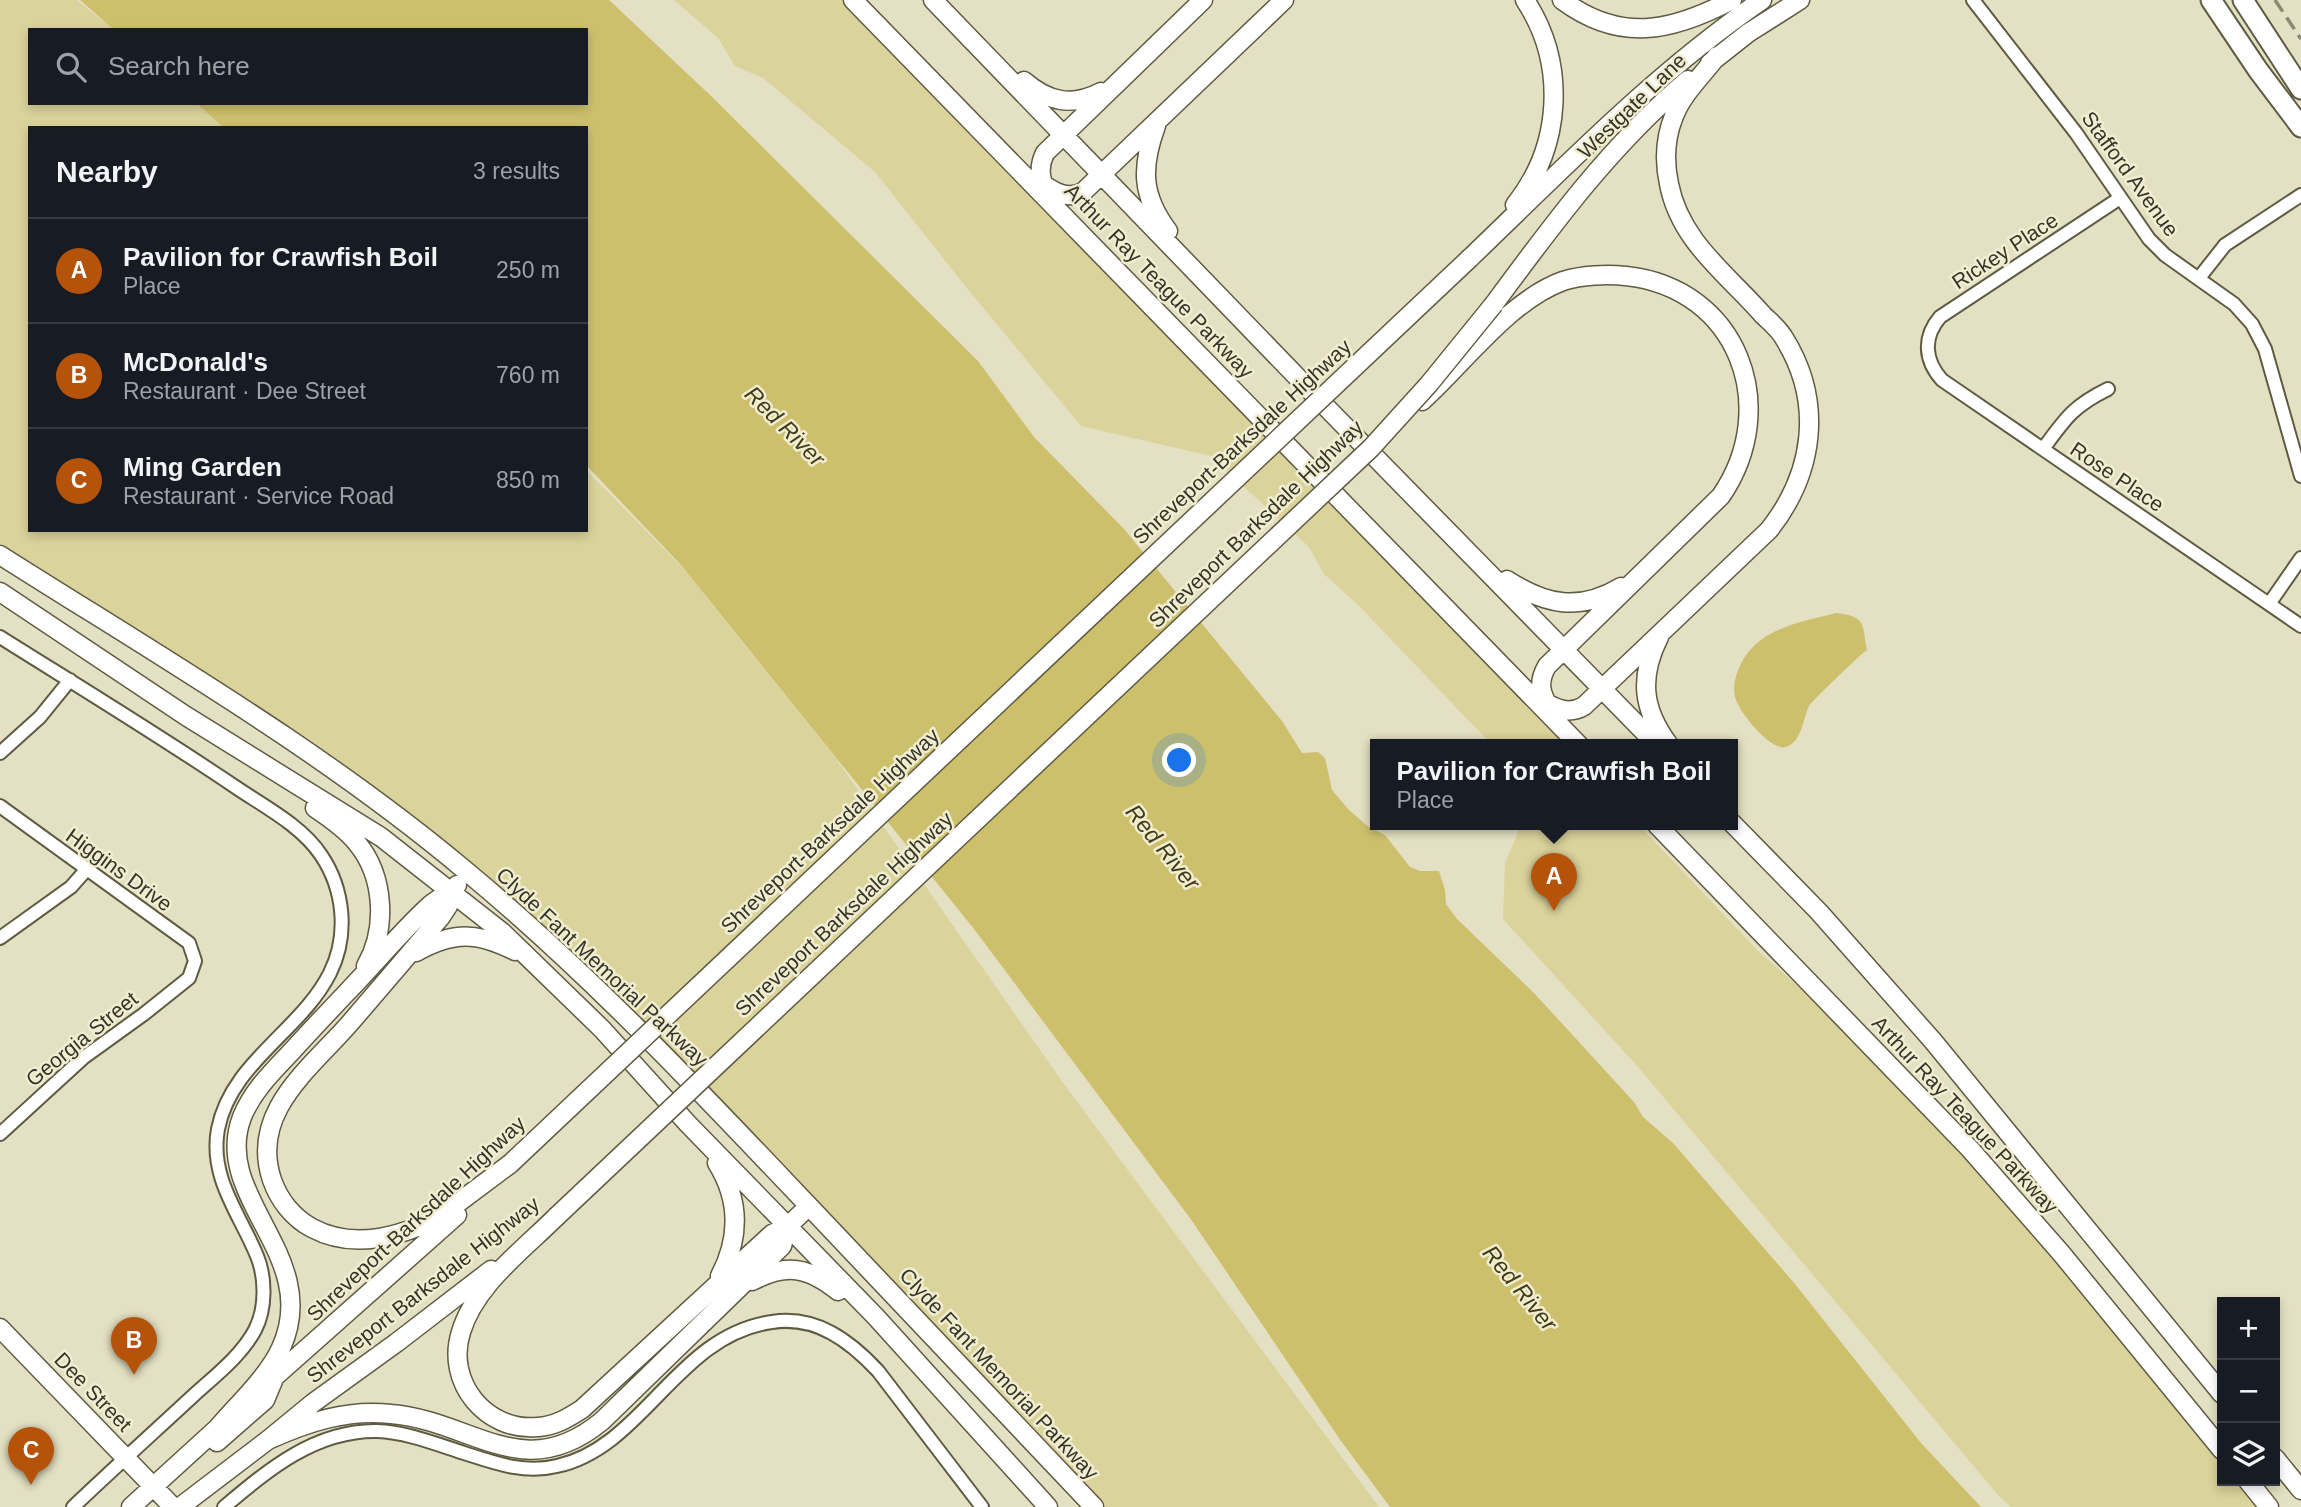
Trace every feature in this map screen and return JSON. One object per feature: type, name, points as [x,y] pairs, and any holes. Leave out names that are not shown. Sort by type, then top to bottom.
[{"type":"main road","name":"Arthur Ray Teague Parkway","points":[[853,0],[1573,739]]},
{"type":"main road","name":"Arthur Ray Teague Parkway","points":[[933,0],[1651,739]]},
{"type":"main road","points":[[1055,207],[1043,185],[1040,170],[1043,157],[1062,134],[1203,0]]},
{"type":"main road","points":[[1020,170],[1060,195],[1074,196],[1087,189],[1284,0]]},
{"type":"main road","points":[[1476,252],[1519,199],[1536,171],[1547,146],[1552,123],[1554,91],[1550,58],[1543,34],[1525,0]]},
{"type":"main road","points":[[1562,0],[1589,17],[1613,26],[1642,29],[1662,28],[1688,21],[1732,0]]},
{"type":"main road","name":"Westgate Lane","points":[[1476,252],[1642,95],[1704,43],[1762,0]]},
{"type":"main road","name":"Westgate Lane","points":[[1494,304],[1564,211],[1624,139],[1662,102],[1717,57],[1748,33],[1800,0]]},
{"type":"main road","points":[[2211,0],[2301,127]]},
{"type":"main road","points":[[2225,22],[2245,3],[2301,89]]},
{"type":"main road","points":[[950,17],[1045,97],[1061,101],[1080,100],[1116,83]]},
{"type":"main road","points":[[1524,688],[1547,704],[1564,711],[1584,706],[1769,530],[1799,483],[1809,440],[1801,376],[1783,336],[1708,259],[1678,216],[1666,170],[1666,144],[1673,117],[1684,97],[1717,57]]},
{"type":"main road","points":[[1158,120],[1146,161],[1149,195],[1161,221],[1199,273]]},
{"type":"main road","name":"Shreveport-Barksdale Highway","points":[[215,1431],[439,1232],[1476,252]]},
{"type":"main road","points":[[1371,448],[1527,300],[1564,281],[1616,275],[1659,283],[1693,300],[1710,316],[1737,351],[1746,373],[1750,401],[1744,453],[1735,476],[1721,496],[1547,666],[1542,675],[1541,690],[1560,725]]},
{"type":"main road","name":"Shreveport Barksdale Highway","points":[[180,1507],[313,1403],[464,1292],[556,1217],[1371,448],[1429,384],[1494,304]]},
{"type":"main road","name":"Clyde Fant Memorial Parkway","points":[[0,555],[300,745],[373,797],[468,872],[608,998],[681,1070],[1094,1507]]},
{"type":"main road","points":[[1475,558],[1531,595],[1564,603],[1590,601],[1605,596],[1648,565]]},
{"type":"main road","name":"Clyde Fant Memorial Parkway","points":[[0,592],[196,722],[381,837],[502,932],[602,1029],[688,1124],[876,1317],[1048,1507]]},
{"type":"main road","points":[[1663,629],[1651,654],[1646,692],[1650,713],[1665,739]]},
{"type":"main road","points":[[196,722],[332,820],[356,841],[367,857],[378,890],[379,932],[373,954],[357,982]]},
{"type":"main road","name":"Arthur Ray Teague Parkway","points":[[1738,829],[1819,912],[1933,1041],[2217,1388]]},
{"type":"main road","name":"Arthur Ray Teague Parkway","points":[[1662,830],[1969,1149],[2061,1253],[2217,1444]]},
{"type":"main road","points":[[162,1496],[262,1376],[280,1350],[289,1315],[286,1271],[241,1178],[237,1139],[242,1117],[263,1083],[429,906],[452,891],[468,872]]},
{"type":"main road","points":[[452,891],[448,906],[440,918],[289,1089],[270,1125],[267,1144],[270,1173],[277,1191],[292,1213],[315,1230],[345,1238],[378,1239],[415,1228],[439,1217],[510,1164]]},
{"type":"main road","points":[[407,957],[436,941],[456,936],[475,936],[494,941],[540,968]]},
{"type":"main road","points":[[688,1124],[718,1164],[732,1194],[734,1242],[729,1259],[716,1284]]},
{"type":"main road","points":[[556,1217],[491,1281],[469,1311],[459,1338],[457,1357],[467,1391],[483,1410],[504,1423],[520,1427],[537,1427],[568,1418],[582,1409],[716,1284],[772,1234],[787,1227],[809,1206]]},
{"type":"main road","points":[[268,1440],[316,1420],[372,1412],[407,1416],[504,1447],[541,1450],[569,1443],[602,1421],[740,1288],[782,1246],[787,1227]]},
{"type":"main road","points":[[740,1288],[765,1274],[798,1270],[822,1278],[850,1301],[876,1317]]},
{"type":"main road","name":"Dee Street","points":[[0,1328],[162,1496]]},
{"type":"main road","points":[[131,1507],[162,1496],[265,1400],[275,1377]]},
{"type":"main road","points":[[2280,1464],[2301,1490]]},
{"type":"main road","points":[[2252,1486],[2269,1507]]},
{"type":"street","name":"Stafford Avenue","points":[[1973,0],[2069,123],[2156,247],[2234,304],[2259,335],[2272,370],[2301,476]]},
{"type":"street","points":[[2199,278],[2225,245],[2301,195]]},
{"type":"street","name":"Rickey Place","points":[[1927,348],[1930,332],[1940,317],[2120,198]]},
{"type":"street","name":"Rose Place","points":[[1927,348],[1931,367],[1942,380],[2301,626]]},
{"type":"street","points":[[2043,449],[2069,413],[2088,398],[2108,389]]},
{"type":"street","points":[[2269,604],[2301,558]]},
{"type":"street","points":[[0,637],[193,758],[298,830],[316,848],[332,874],[341,909],[340,941],[331,971],[313,1000],[247,1069],[224,1108],[218,1129],[218,1170],[224,1191],[260,1263],[264,1292],[259,1321],[237,1355],[73,1507]]},
{"type":"street","points":[[0,753],[40,717],[70,680]]},
{"type":"street","name":"Higgins Drive","points":[[0,806],[189,943],[195,961],[191,976]]},
{"type":"street","points":[[0,938],[46,907],[71,887],[86,870]]},
{"type":"street","name":"Georgia Street","points":[[0,1135],[74,1065],[191,976]]},
{"type":"street","points":[[224,1507],[293,1454],[346,1433],[377,1431],[401,1434],[506,1467],[532,1469],[577,1461],[608,1442],[717,1341],[738,1330],[781,1320],[804,1323],[830,1331],[848,1342],[870,1362],[982,1507]]},
{"type":"shaded area","points":[[0,0],[77,0],[112,28],[28,28],[28,105],[198,105],[222,126],[28,126],[28,532],[588,532],[588,472],[685,570],[835,757],[1066,1087],[1379,1507],[1102,1507],[571,952],[418,819],[315,743],[0,543]]},
{"type":"shaded area","points":[[674,0],[843,0],[1562,739],[1486,739],[1359,606],[1324,574],[1309,547],[1211,456],[1081,426],[875,172],[763,78],[735,66],[718,38]]},
{"type":"shaded area","points":[[1519,830],[1644,830],[1757,950],[1823,1008],[1987,1181],[2217,1455],[2217,1486],[2243,1486],[2261,1507],[2011,1507],[1998,1495],[1639,1068],[1503,919],[1505,863]]},
{"type":"water","name":"Red River","points":[[80,0],[609,0],[709,94],[978,361],[1034,437],[1124,529],[1282,721],[1302,753],[1318,752],[1325,758],[1332,790],[1349,810],[1370,830],[1385,835],[1410,867],[1420,871],[1439,871],[1446,904],[1457,919],[1534,993],[1634,1102],[1643,1117],[1673,1143],[1795,1284],[1921,1443],[1981,1507],[1390,1507],[1341,1441],[1190,1218],[974,929],[681,565],[588,467],[588,126],[222,126],[198,105],[588,105],[588,28],[112,28]]},
{"type":"water","points":[[1836,613],[1859,620],[1867,650],[1809,706],[1796,740],[1786,747],[1780,747],[1756,729],[1737,703],[1734,684],[1738,671],[1748,653],[1770,634],[1791,625]]},
{"type":"railway","points":[[2275,0],[2301,39]]},
{"type":"place","name":"Pavilion for Crawfish Boil","points":[[1554,911]]},
{"type":"place","name":"McDonald's","points":[[134,1375]]},
{"type":"place","name":"Ming Garden","points":[[31,1485]]}]
